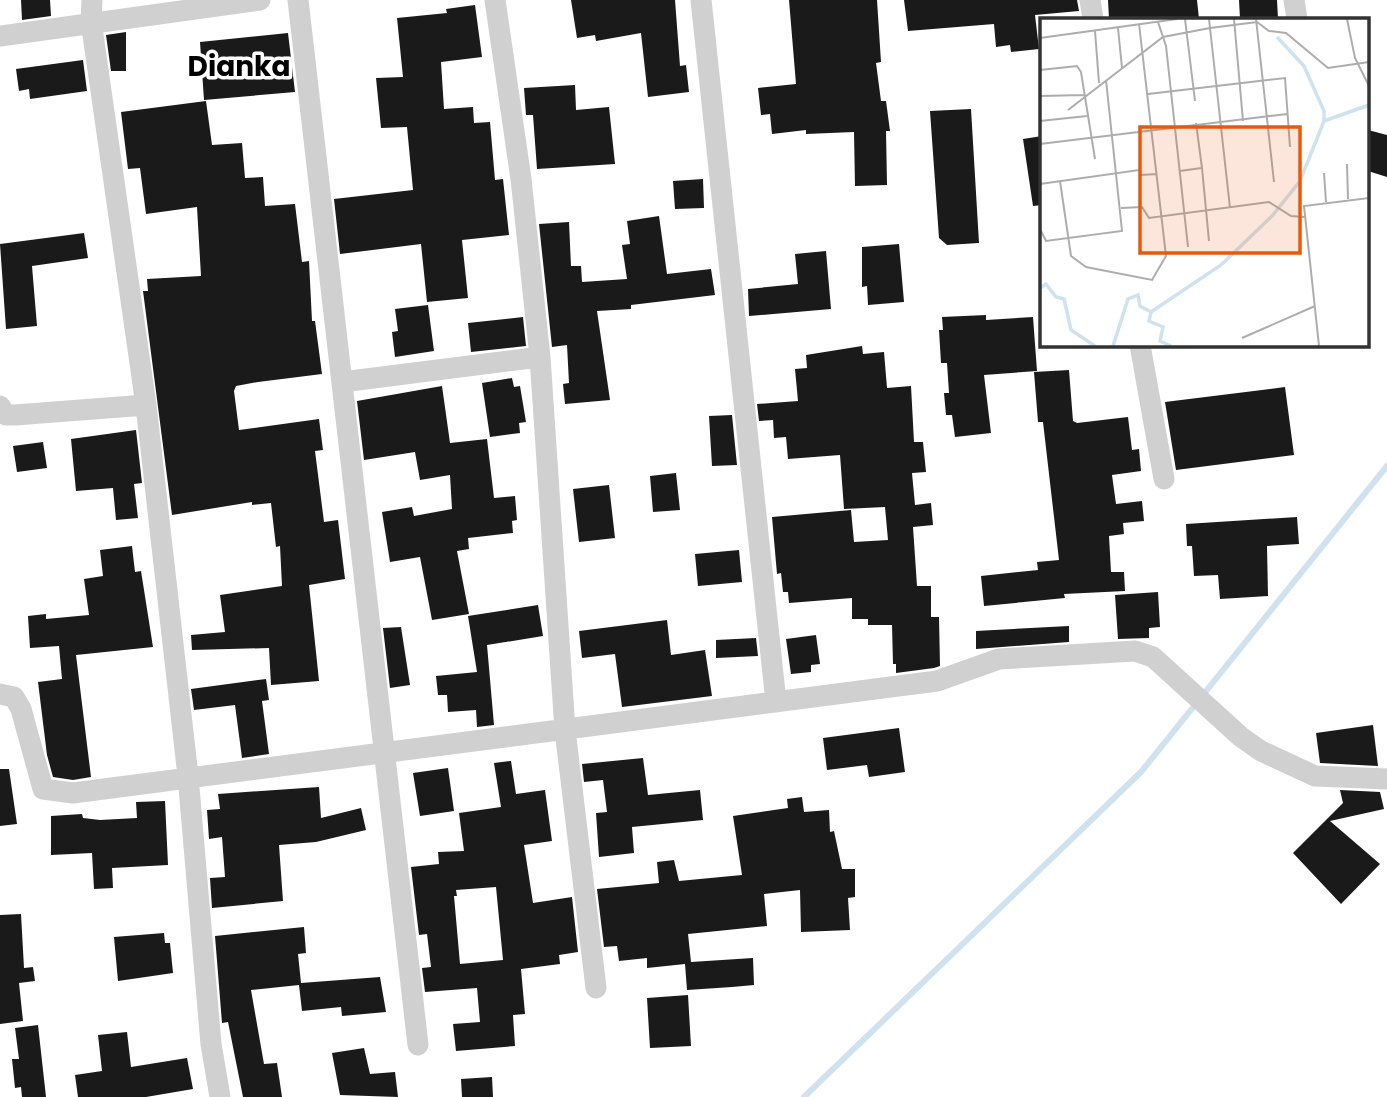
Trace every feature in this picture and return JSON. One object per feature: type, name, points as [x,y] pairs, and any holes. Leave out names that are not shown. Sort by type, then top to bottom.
[{"type":"street","points":[[0,36],[92,10],[260,0]]},
{"type":"street","points":[[298,0],[418,1045]]},
{"type":"street","points":[[495,0],[522,179],[540,357],[565,730],[596,988]]},
{"type":"street","points":[[701,0],[776,702]]},
{"type":"street","points":[[1090,0],[1093,18]]},
{"type":"street","points":[[1294,0],[1297,18]]},
{"type":"street","points":[[92,10],[146,405],[188,776],[211,1044],[220,1097]]},
{"type":"street","points":[[1140,346],[1164,479]]},
{"type":"street","points":[[342,383],[540,357]]},
{"type":"street","points":[[0,406],[6,415],[15,415],[146,405]]},
{"type":"street","points":[[0,694],[14,697],[21,709],[43,789],[73,793],[937,681],[999,659],[1135,651],[1153,657],[1241,737],[1261,751],[1315,776],[1387,779]]},
{"type":"building","points":[[21,0],[50,0],[51,16],[22,20]]},
{"type":"building","points":[[571,0],[675,0],[680,66],[686,65],[689,92],[648,97],[641,33],[596,41],[595,35],[577,38]]},
{"type":"building","points":[[789,0],[877,0],[881,62],[876,63],[881,101],[886,101],[890,131],[886,131],[887,185],[855,186],[854,132],[806,134],[806,130],[772,134],[770,114],[761,115],[758,88],[796,84]]},
{"type":"building","points":[[904,0],[1077,0],[1079,11],[1035,15],[1039,49],[1011,52],[1010,45],[996,47],[994,24],[908,31]]},
{"type":"building","points":[[1108,0],[1197,0],[1199,18],[1109,18]]},
{"type":"building","points":[[1239,0],[1277,0],[1278,18],[1240,18]]},
{"type":"building","points":[[475,5],[482,57],[441,62],[444,109],[473,107],[474,123],[490,122],[495,180],[503,179],[509,235],[462,240],[468,298],[427,302],[421,244],[340,254],[334,199],[413,190],[407,127],[381,128],[376,78],[403,77],[397,18],[447,13],[446,9]]},
{"type":"building","points":[[126,32],[126,71],[111,71],[106,35]]},
{"type":"building","points":[[288,33],[295,92],[204,100],[200,42]]},
{"type":"building","points":[[83,60],[87,91],[30,99],[29,89],[19,91],[16,69]]},
{"type":"building","points":[[575,85],[576,110],[609,107],[615,164],[537,169],[533,115],[526,115],[524,88]]},
{"type":"building","points":[[206,101],[212,145],[242,143],[245,178],[263,177],[265,206],[295,204],[302,262],[309,261],[312,321],[315,321],[322,374],[236,386],[234,391],[239,430],[319,419],[323,450],[315,451],[324,522],[338,520],[345,579],[309,585],[319,681],[271,685],[269,648],[192,650],[191,635],[225,632],[220,595],[282,586],[280,546],[276,547],[271,503],[252,505],[252,502],[172,515],[143,291],[148,291],[147,279],[201,276],[197,207],[146,214],[140,168],[128,169],[121,112]]},
{"type":"building","points":[[971,109],[979,243],[947,245],[939,238],[930,111]]},
{"type":"building","points":[[1370,131],[1387,135],[1387,177],[1370,172]]},
{"type":"building","points":[[1040,136],[1040,205],[1033,206],[1023,139]]},
{"type":"building","points":[[703,179],[704,208],[675,209],[673,181]]},
{"type":"building","points":[[659,216],[667,274],[711,269],[715,295],[631,305],[631,309],[597,311],[610,400],[565,404],[563,384],[569,383],[567,345],[552,347],[539,224],[569,222],[571,266],[581,266],[582,282],[627,279],[622,245],[630,244],[627,221]]},
{"type":"building","points":[[84,233],[88,258],[32,266],[37,326],[6,329],[0,244]]},
{"type":"building","points":[[899,244],[904,302],[868,305],[867,286],[862,287],[862,247]]},
{"type":"building","points":[[826,251],[831,309],[749,316],[748,289],[798,284],[795,254]]},
{"type":"building","points":[[428,305],[434,351],[395,357],[392,332],[398,331],[395,309]]},
{"type":"building","points":[[986,315],[986,320],[1033,317],[1037,371],[984,375],[991,433],[955,437],[952,415],[946,415],[944,393],[949,393],[947,363],[941,363],[939,330],[943,330],[942,317]]},
{"type":"building","points":[[523,317],[526,346],[471,352],[468,323]]},
{"type":"building","points":[[862,346],[863,354],[884,352],[887,388],[911,386],[914,442],[923,442],[926,472],[912,473],[915,505],[931,503],[933,525],[913,527],[917,586],[931,586],[931,617],[939,617],[940,666],[934,668],[896,673],[896,664],[893,664],[892,625],[868,625],[868,619],[852,619],[852,598],[789,603],[788,592],[783,592],[781,573],[777,574],[772,517],[851,510],[854,542],[888,540],[885,507],[844,509],[840,455],[788,459],[786,437],[774,438],[773,420],[759,421],[757,404],[798,401],[795,369],[807,368],[806,355]]},
{"type":"building","points":[[1069,370],[1073,421],[1077,423],[1128,417],[1132,450],[1139,449],[1141,471],[1112,475],[1116,504],[1142,501],[1144,521],[1123,523],[1124,534],[1109,536],[1111,572],[1124,572],[1125,591],[1064,594],[1065,598],[984,606],[981,576],[1038,570],[1037,562],[1059,560],[1043,422],[1038,422],[1034,372]]},
{"type":"building","points":[[512,378],[514,387],[520,386],[526,422],[519,423],[520,433],[490,437],[482,383]]},
{"type":"building","points":[[442,386],[450,443],[487,439],[494,498],[515,496],[517,520],[512,521],[513,533],[468,538],[469,549],[457,551],[469,614],[432,620],[420,557],[390,562],[382,512],[412,507],[414,516],[452,509],[450,475],[420,480],[415,452],[364,460],[357,401]]},
{"type":"building","points":[[1285,387],[1294,455],[1176,470],[1165,402]]},
{"type":"building","points":[[732,415],[737,465],[712,466],[709,416]]},
{"type":"building","points":[[136,430],[142,483],[134,484],[138,518],[116,520],[113,488],[76,491],[71,439]]},
{"type":"building","points":[[43,442],[47,468],[17,472],[13,446]]},
{"type":"building","points":[[676,473],[680,510],[653,512],[650,476]]},
{"type":"building","points":[[609,485],[615,538],[579,542],[573,489]]},
{"type":"building","points":[[1297,517],[1299,544],[1267,546],[1268,596],[1220,599],[1218,575],[1194,576],[1192,546],[1187,546],[1186,524]]},
{"type":"building","points":[[132,546],[135,572],[141,571],[153,647],[76,655],[91,777],[73,780],[53,777],[47,755],[38,682],[62,679],[59,646],[30,648],[28,616],[46,614],[46,619],[89,615],[84,579],[103,576],[100,550]]},
{"type":"building","points":[[739,550],[742,582],[698,586],[695,554]]},
{"type":"building","points":[[1158,592],[1160,627],[1149,628],[1149,638],[1118,639],[1115,595]]},
{"type":"building","points":[[538,605],[543,636],[487,645],[494,725],[477,727],[476,710],[448,712],[447,695],[438,695],[436,676],[477,672],[468,616]]},
{"type":"building","points":[[667,620],[671,655],[705,650],[712,696],[622,707],[615,654],[582,658],[579,631]]},
{"type":"building","points":[[1069,626],[1069,642],[976,649],[976,631]]},
{"type":"building","points":[[401,627],[410,685],[390,688],[383,628]]},
{"type":"building","points":[[816,635],[820,664],[811,665],[811,672],[791,674],[786,639]]},
{"type":"building","points":[[756,638],[758,656],[716,658],[716,640]]},
{"type":"building","points":[[266,679],[269,700],[262,701],[269,754],[242,758],[235,705],[194,710],[191,689]]},
{"type":"building","points":[[1373,725],[1378,766],[1320,763],[1316,733]]},
{"type":"building","points":[[899,728],[905,772],[869,777],[867,765],[827,770],[823,738]]},
{"type":"building","points":[[643,758],[648,795],[700,790],[703,820],[632,827],[634,853],[599,857],[596,813],[607,812],[603,780],[584,782],[582,764]]},
{"type":"building","points":[[511,761],[516,794],[545,790],[552,841],[524,845],[533,903],[572,897],[578,952],[559,955],[560,964],[521,969],[525,1014],[513,1015],[515,1046],[456,1051],[453,1024],[480,1022],[477,988],[425,992],[422,968],[431,967],[427,934],[419,935],[411,867],[439,864],[438,852],[464,851],[459,813],[501,807],[494,763]],"holes":[[[496,887],[503,960],[460,964],[454,896],[457,896],[456,890]]]},
{"type":"building","points":[[448,768],[454,811],[420,816],[413,773]]},
{"type":"building","points":[[0,769],[9,769],[17,824],[0,826]]},
{"type":"building","points":[[319,787],[321,818],[361,808],[366,830],[316,842],[279,845],[283,901],[212,908],[210,878],[225,877],[222,837],[209,839],[207,810],[220,809],[218,794]]},
{"type":"building","points":[[1340,790],[1380,792],[1384,809],[1330,821],[1380,864],[1341,904],[1293,853],[1343,803]]},
{"type":"building","points":[[802,797],[804,812],[829,810],[830,832],[834,831],[842,869],[855,869],[855,897],[848,898],[850,930],[801,932],[800,890],[764,894],[767,926],[688,934],[691,962],[753,958],[754,985],[732,987],[687,990],[685,964],[647,968],[647,958],[619,961],[617,946],[604,947],[597,889],[659,883],[657,862],[674,860],[679,881],[742,875],[733,816],[788,808],[787,799]]},
{"type":"building","points":[[165,801],[168,865],[112,868],[113,888],[94,889],[92,853],[51,855],[51,816],[82,814],[83,818],[100,820],[137,818],[136,802]]},
{"type":"building","points":[[21,914],[24,968],[33,967],[35,981],[19,983],[23,1021],[0,1024],[0,915]]},
{"type":"building","points":[[304,927],[306,953],[298,954],[301,983],[380,977],[386,1012],[342,1016],[341,1007],[302,1011],[299,985],[251,990],[264,1064],[277,1063],[282,1097],[243,1097],[228,1022],[222,1023],[215,936]]},
{"type":"building","points":[[164,933],[165,943],[170,943],[173,973],[118,981],[114,937]]},
{"type":"building","points":[[688,995],[691,1046],[650,1048],[647,998]]},
{"type":"building","points":[[38,1025],[46,1097],[22,1097],[21,1087],[15,1088],[12,1059],[19,1059],[15,1028]]},
{"type":"building","points":[[127,1032],[131,1067],[187,1058],[193,1089],[146,1097],[78,1097],[75,1075],[102,1071],[98,1035]]},
{"type":"building","points":[[364,1048],[370,1074],[395,1072],[398,1097],[340,1095],[332,1053]]},
{"type":"building","points":[[492,1077],[493,1097],[462,1097],[461,1079]]},
{"type":"waterway","points":[[804,1097],[1141,772],[1387,466]]},
{"type":"district","name":"Dianka","points":[[239,66]]}]
